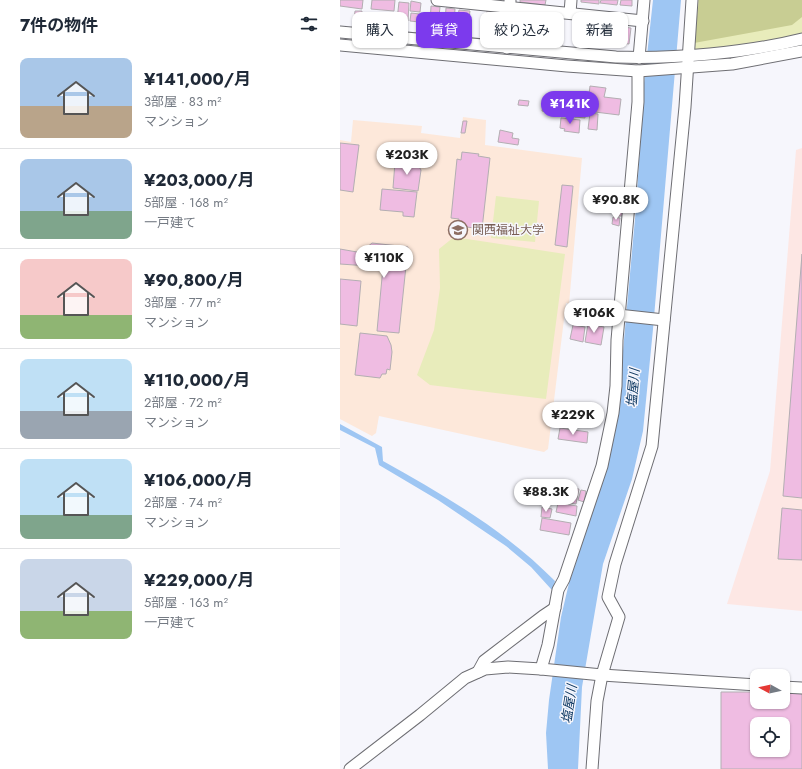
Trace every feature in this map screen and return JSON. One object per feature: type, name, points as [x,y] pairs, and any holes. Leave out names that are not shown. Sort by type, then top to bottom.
[{"type":"street","points":[[438,0],[510,4],[570,13],[643,20]]},
{"type":"street","points":[[570,13],[572,0]]},
{"type":"street","points":[[639,58],[644,0]]},
{"type":"street","points":[[592,769],[597,701],[602,675],[619,616],[608,597],[615,564],[652,446],[684,115],[692,0]]},
{"type":"street","points":[[340,32],[480,45]]},
{"type":"street","points":[[507,48],[639,58],[687,56],[785,43],[802,39]]},
{"type":"street","points":[[340,45],[638,71],[732,64],[802,51]]},
{"type":"street","points":[[543,669],[558,590],[564,579],[593,495],[613,413],[616,386],[619,316],[638,102],[638,71]]},
{"type":"street","points":[[572,310],[664,320]]},
{"type":"street","points":[[478,672],[484,661],[555,608]]},
{"type":"street","points":[[350,769],[420,716],[465,678],[485,669],[508,667],[543,669],[602,675],[750,685]]},
{"type":"street","points":[[790,687],[802,688]]},
{"type":"shaded area","name":"関西福祉大学","points":[[463,117],[486,120],[485,145],[582,158],[569,304],[566,303],[548,449],[544,452],[379,416],[376,433],[372,436],[340,419],[340,140],[351,142],[353,120],[422,126],[421,133],[460,138]]},
{"type":"shaded area","points":[[802,148],[802,611],[727,604],[770,471],[796,150]]},
{"type":"green space","points":[[692,0],[802,0],[802,39],[687,56]]},
{"type":"green space","points":[[699,0],[802,0],[802,17],[792,25],[694,43]]},
{"type":"green space","points":[[496,196],[539,201],[535,242],[491,238]]},
{"type":"green space","points":[[454,237],[565,254],[546,399],[430,385],[417,375],[434,330],[440,288],[439,249]]},
{"type":"water","name":"塩屋川","points":[[653,0],[681,0],[643,431],[632,479],[603,564],[582,687],[578,769],[548,769],[546,733],[549,700],[561,617],[569,583],[607,467],[618,406],[636,208],[644,83]]},
{"type":"water","points":[[340,424],[382,447],[383,461],[474,515],[516,546],[555,581],[553,590],[531,567],[506,546],[438,500],[379,465],[375,448],[340,430]]},
{"type":"building","points":[[340,0],[363,0],[362,9],[340,6]]},
{"type":"building","points":[[372,0],[395,0],[394,11],[371,9]]},
{"type":"building","points":[[520,0],[546,0],[545,5],[520,2]]},
{"type":"building","points":[[581,0],[599,0],[599,4],[581,2]]},
{"type":"building","points":[[601,0],[618,0],[617,5],[600,3]]},
{"type":"building","points":[[621,0],[632,0],[632,6],[620,5]]},
{"type":"building","points":[[411,1],[421,3],[420,12],[410,11]]},
{"type":"building","points":[[399,2],[409,3],[408,21],[408,12],[398,12]]},
{"type":"building","points":[[431,6],[440,7],[439,12],[431,12]]},
{"type":"building","points":[[446,8],[455,9],[455,12],[446,12]]},
{"type":"building","points":[[459,10],[470,11],[470,12],[459,12]]},
{"type":"building","points":[[411,13],[416,14],[416,22],[410,21]]},
{"type":"building","points":[[628,28],[631,28],[628,44]]},
{"type":"building","points":[[590,86],[606,88],[604,97],[621,99],[619,115],[587,111]]},
{"type":"building","points":[[519,100],[529,101],[528,106],[518,105]]},
{"type":"building","points":[[543,105],[561,108],[560,114],[542,111]]},
{"type":"building","points":[[575,110],[585,111],[585,118],[575,117]]},
{"type":"building","points":[[590,113],[598,114],[597,130],[588,129]]},
{"type":"building","points":[[561,118],[580,120],[579,133],[564,131],[565,129],[560,128]]},
{"type":"building","points":[[463,121],[467,121],[465,133],[461,133]]},
{"type":"building","points":[[500,130],[513,133],[512,138],[519,139],[518,145],[498,142]]},
{"type":"building","points":[[340,143],[359,145],[353,192],[340,190]]},
{"type":"building","points":[[462,152],[479,154],[478,156],[490,158],[482,229],[459,226],[459,219],[451,218],[457,159],[461,160]]},
{"type":"building","points":[[395,162],[418,165],[421,170],[418,191],[393,188]]},
{"type":"building","points":[[562,185],[573,186],[567,247],[555,245]]},
{"type":"building","points":[[382,189],[417,192],[414,217],[403,216],[403,212],[380,210]]},
{"type":"building","points":[[619,205],[624,205],[623,216],[617,216]]},
{"type":"building","points":[[613,217],[620,218],[619,226],[612,224]]},
{"type":"building","points":[[372,243],[408,247],[399,333],[377,331],[383,267],[340,264],[340,249],[357,252],[366,248]]},
{"type":"building","points":[[802,254],[802,498],[783,496]]},
{"type":"building","points":[[340,279],[361,281],[357,326],[340,324]]},
{"type":"building","points":[[588,324],[604,327],[601,345],[585,342]]},
{"type":"building","points":[[573,325],[585,327],[583,342],[570,339]]},
{"type":"building","points":[[360,333],[387,336],[391,345],[392,352],[390,370],[387,369],[386,374],[382,374],[380,378],[355,375]]},
{"type":"building","points":[[560,428],[588,432],[587,443],[558,439]]},
{"type":"building","points":[[559,486],[579,489],[576,504],[556,501]]},
{"type":"building","points":[[581,490],[586,491],[584,502],[578,500]]},
{"type":"building","points":[[558,503],[577,506],[576,516],[556,512]]},
{"type":"building","points":[[542,507],[552,509],[550,518],[541,517]]},
{"type":"building","points":[[782,508],[802,510],[802,560],[778,559]]},
{"type":"building","points":[[542,518],[571,523],[569,535],[540,530]]},
{"type":"building","points":[[721,692],[750,692],[750,709],[790,709],[790,692],[802,692],[802,769],[721,769]]},
{"type":"place","name":"関西福祉大学","points":[[458,230]]}]
